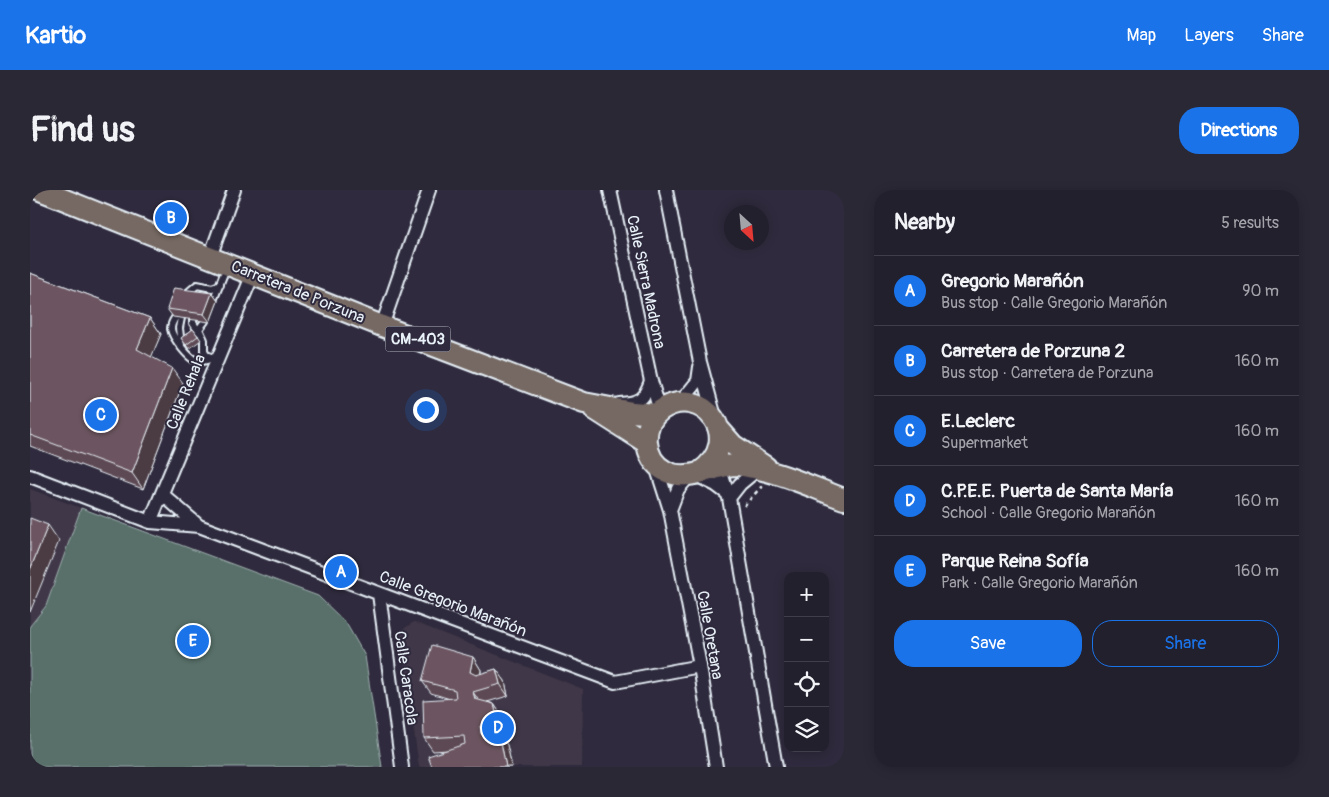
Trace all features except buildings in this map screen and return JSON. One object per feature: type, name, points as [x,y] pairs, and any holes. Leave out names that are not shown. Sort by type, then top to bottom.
[{"type":"main road","name":"Carretera de Porzuna","points":[[40,190],[69,195],[219,261],[382,326],[590,404],[632,412],[658,413]]},
{"type":"main road","name":"CM-403","points":[[658,413],[670,405],[680,402]]},
{"type":"main road","points":[[680,402],[691,403],[701,407],[710,414],[717,426],[733,445],[768,477]]},
{"type":"main road","name":"Carretera de Porzuna","points":[[590,404],[646,443]]},
{"type":"main road","points":[[658,413],[650,423],[646,443],[655,463],[664,471],[676,475],[694,474],[718,462],[736,465],[768,477],[844,500]]},
{"type":"main road","points":[[717,426],[720,438],[718,462]]},
{"type":"street","points":[[219,261],[234,190]]},
{"type":"street","points":[[382,326],[429,190]]},
{"type":"street","name":"Calle Sierra Madrona","points":[[610,190],[658,413]]},
{"type":"street","points":[[666,190],[700,362],[717,426]]},
{"type":"street","name":"Calle Rehala","points":[[150,522],[252,274]]},
{"type":"street","points":[[680,402],[698,381],[700,362]]},
{"type":"street","points":[[590,404],[634,403],[643,399],[651,381]]},
{"type":"street","points":[[718,462],[729,496],[776,767]]},
{"type":"street","name":"Calle Oretana","points":[[655,463],[670,510],[700,666],[716,767]]},
{"type":"street","points":[[670,510],[678,489],[694,474],[716,485],[729,496]]},
{"type":"street","name":"Calle Gregorio Marañón","points":[[30,476],[150,522],[199,526],[615,682],[700,666]]},
{"type":"street","points":[[729,496],[740,484],[768,477]]},
{"type":"street","name":"Calle Gregorio Marañón","points":[[162,494],[199,526]]},
{"type":"street","name":"Calle Caracola","points":[[379,594],[402,767]]},
{"type":"lane","points":[[213,301],[220,285],[219,261]]},
{"type":"lane","points":[[186,295],[196,285],[212,288]]},
{"type":"lane","points":[[202,295],[220,285]]},
{"type":"lane","points":[[178,318],[172,323],[171,329],[174,338],[192,359],[198,361],[216,358]]},
{"type":"lane","points":[[193,320],[204,340],[206,355],[216,358]]},
{"type":"lane","points":[[200,332],[199,329],[205,321]]},
{"type":"path","points":[[733,518],[768,477]]},
{"type":"shaded area","points":[[30,489],[81,508],[46,606],[30,626]]},
{"type":"shaded area","points":[[414,622],[583,689],[582,767],[419,767],[400,631]]},
{"type":"green space","points":[[81,508],[318,596],[346,623],[365,656],[382,767],[30,767],[30,626],[46,606]]},
{"type":"place","name":"Carretera de Porzuna 2","points":[[171,218]]},
{"type":"place","name":"E.Leclerc","points":[[101,415]]},
{"type":"place","name":"Gregorio Marañón","points":[[341,572]]},
{"type":"place","name":"Parque Reina Sofía","points":[[193,641]]},
{"type":"place","name":"C.P.E.E. Puerta de Santa María","points":[[498,728]]}]
